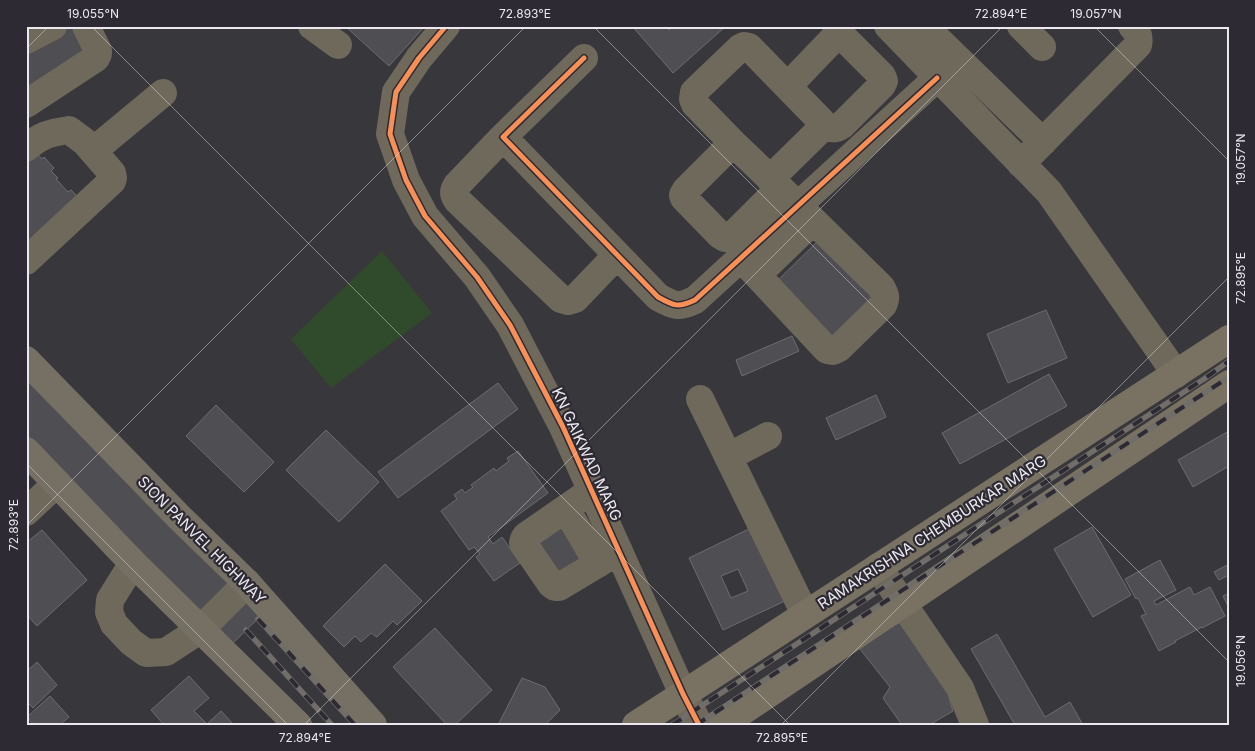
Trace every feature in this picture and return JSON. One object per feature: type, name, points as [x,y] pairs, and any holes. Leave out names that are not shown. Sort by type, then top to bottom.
[{"type":"highway","name":"SION PANVEL HIGHWAY","points":[[26,360],[180,518],[247,583],[373,725]]},
{"type":"highway","points":[[26,451],[133,563],[201,629],[287,721]]},
{"type":"main road","name":"RAMAKRISHNA CHEMBURKAR MARG","points":[[636,725],[1229,339]]},
{"type":"main road","points":[[722,725],[1229,384]]},
{"type":"main road","points":[[1042,461],[1065,494]]},
{"type":"street","points":[[26,40],[53,26]]},
{"type":"street","points":[[26,104],[96,58],[98,50],[86,26]]},
{"type":"street","points":[[312,26],[338,45]]},
{"type":"street","name":"KN GAIKWAD MARG","points":[[446,26],[418,58],[396,92],[390,134],[406,180],[425,216],[477,277],[510,325],[563,427],[591,491],[608,558],[699,725]]},
{"type":"street","points":[[1021,26],[1042,47]]},
{"type":"street","points":[[1021,164],[1138,45],[1138,34],[1132,26]]},
{"type":"street","points":[[864,58],[889,28],[929,36],[1043,142]]},
{"type":"street","points":[[749,266],[828,350],[833,351],[838,348],[883,305],[886,299],[881,287],[733,143],[695,104],[693,99],[694,92],[744,46],[749,47],[825,125],[832,129],[838,128],[884,81],[882,76],[842,36],[838,36],[788,86]]},
{"type":"street","points":[[929,36],[938,78],[1049,192],[1176,374]]},
{"type":"street","points":[[584,58],[457,185],[454,195],[561,299],[568,301],[574,299],[617,254]]},
{"type":"street","points":[[733,143],[683,195],[725,238],[729,238],[761,223],[790,198],[888,123],[938,78]]},
{"type":"street","points":[[93,151],[163,93]]},
{"type":"street","points":[[866,101],[888,123]]},
{"type":"street","points":[[503,137],[658,296],[670,304],[683,305],[695,300],[749,266],[790,198],[825,125]]},
{"type":"street","points":[[26,261],[113,178],[112,173],[93,151],[69,130],[29,139]]},
{"type":"street","points":[[749,266],[761,223]]},
{"type":"street","points":[[700,399],[805,614]]},
{"type":"street","points":[[728,457],[768,436]]},
{"type":"street","points":[[26,512],[57,483]]},
{"type":"street","points":[[566,509],[608,558],[559,587],[555,587],[523,543],[524,539],[591,491]]},
{"type":"street","points":[[133,563],[110,600],[109,612],[114,624],[131,642],[146,653],[166,652],[201,629],[247,583]]},
{"type":"street","points":[[878,568],[960,688],[974,725]]},
{"type":"green space","points":[[382,251],[432,313],[331,388],[291,339]]},
{"type":"building","points":[[72,26],[79,26],[93,52],[26,89],[26,52]]},
{"type":"building","points":[[345,26],[425,26],[389,66]]},
{"type":"building","points":[[632,26],[666,26],[669,30],[673,26],[726,26],[673,73]]},
{"type":"building","points":[[34,150],[54,168],[51,171],[68,192],[71,190],[80,199],[26,244],[26,157]]},
{"type":"building","points":[[821,238],[881,298],[834,346],[773,285]]},
{"type":"building","points":[[1046,310],[1067,358],[1008,383],[987,334]]},
{"type":"building","points":[[792,336],[799,351],[742,376],[736,360]]},
{"type":"building","points":[[26,348],[275,602],[228,648],[26,442]]},
{"type":"building","points":[[1049,374],[1067,406],[960,464],[942,433]]},
{"type":"building","points":[[498,383],[518,409],[398,498],[378,472]]},
{"type":"building","points":[[876,395],[886,417],[836,440],[826,418]]},
{"type":"building","points":[[216,405],[274,462],[244,492],[186,436]]},
{"type":"building","points":[[326,430],[379,482],[339,522],[286,470]]},
{"type":"building","points":[[1229,431],[1229,466],[1193,487],[1178,460]]},
{"type":"building","points":[[518,451],[548,493],[488,537],[493,544],[502,537],[520,563],[494,581],[476,557],[480,554],[474,547],[469,550],[441,511],[457,499],[454,495],[462,489],[465,493],[473,487],[471,485],[494,468],[496,471],[509,461],[507,458]]},
{"type":"building","points":[[566,516],[593,562],[557,583],[530,537]]},
{"type":"building","points":[[1092,527],[1131,595],[1093,617],[1054,549]]},
{"type":"building","points":[[751,528],[785,601],[723,630],[689,558]],"holes":[[[738,569],[748,591],[731,598],[721,576]]]},
{"type":"building","points":[[42,530],[87,580],[37,626],[26,614],[26,543]]},
{"type":"building","points":[[1160,560],[1176,590],[1154,601],[1156,605],[1190,587],[1194,595],[1210,587],[1225,616],[1159,651],[1141,616],[1146,614],[1125,579]]},
{"type":"building","points":[[385,564],[422,601],[397,625],[393,621],[377,637],[371,633],[361,642],[355,636],[344,647],[323,626]]},
{"type":"building","points":[[1229,564],[1229,575],[1219,580],[1214,572]]},
{"type":"building","points":[[1229,593],[1229,608],[1223,596]]},
{"type":"building","points":[[905,620],[956,692],[949,697],[953,711],[929,725],[902,725],[883,698],[890,687],[860,649],[881,632]]},
{"type":"building","points":[[435,628],[492,690],[455,725],[447,725],[393,667]]},
{"type":"building","points":[[997,634],[1045,717],[1070,702],[1083,725],[1015,725],[971,649]]},
{"type":"building","points":[[37,662],[57,685],[33,708],[26,701],[26,672]]},
{"type":"building","points":[[189,676],[209,698],[194,711],[207,724],[221,711],[234,725],[164,725],[151,710]]},
{"type":"building","points":[[522,678],[545,687],[560,710],[545,725],[498,725]]},
{"type":"building","points":[[50,696],[69,717],[60,725],[34,725],[27,717]]},
{"type":"railway","points":[[672,725],[1229,361]]},
{"type":"railway","points":[[696,725],[1229,377]]},
{"type":"railway","points":[[258,619],[355,725]]},
{"type":"railway","points":[[246,630],[332,725]]},
{"type":"cycle path","points":[[446,26],[419,58],[396,92],[390,134],[406,180],[425,216],[477,277],[510,325],[563,427],[683,694],[699,725]]},
{"type":"cycle path","points":[[584,58],[503,137],[658,297],[676,305],[695,300],[937,78]]}]
